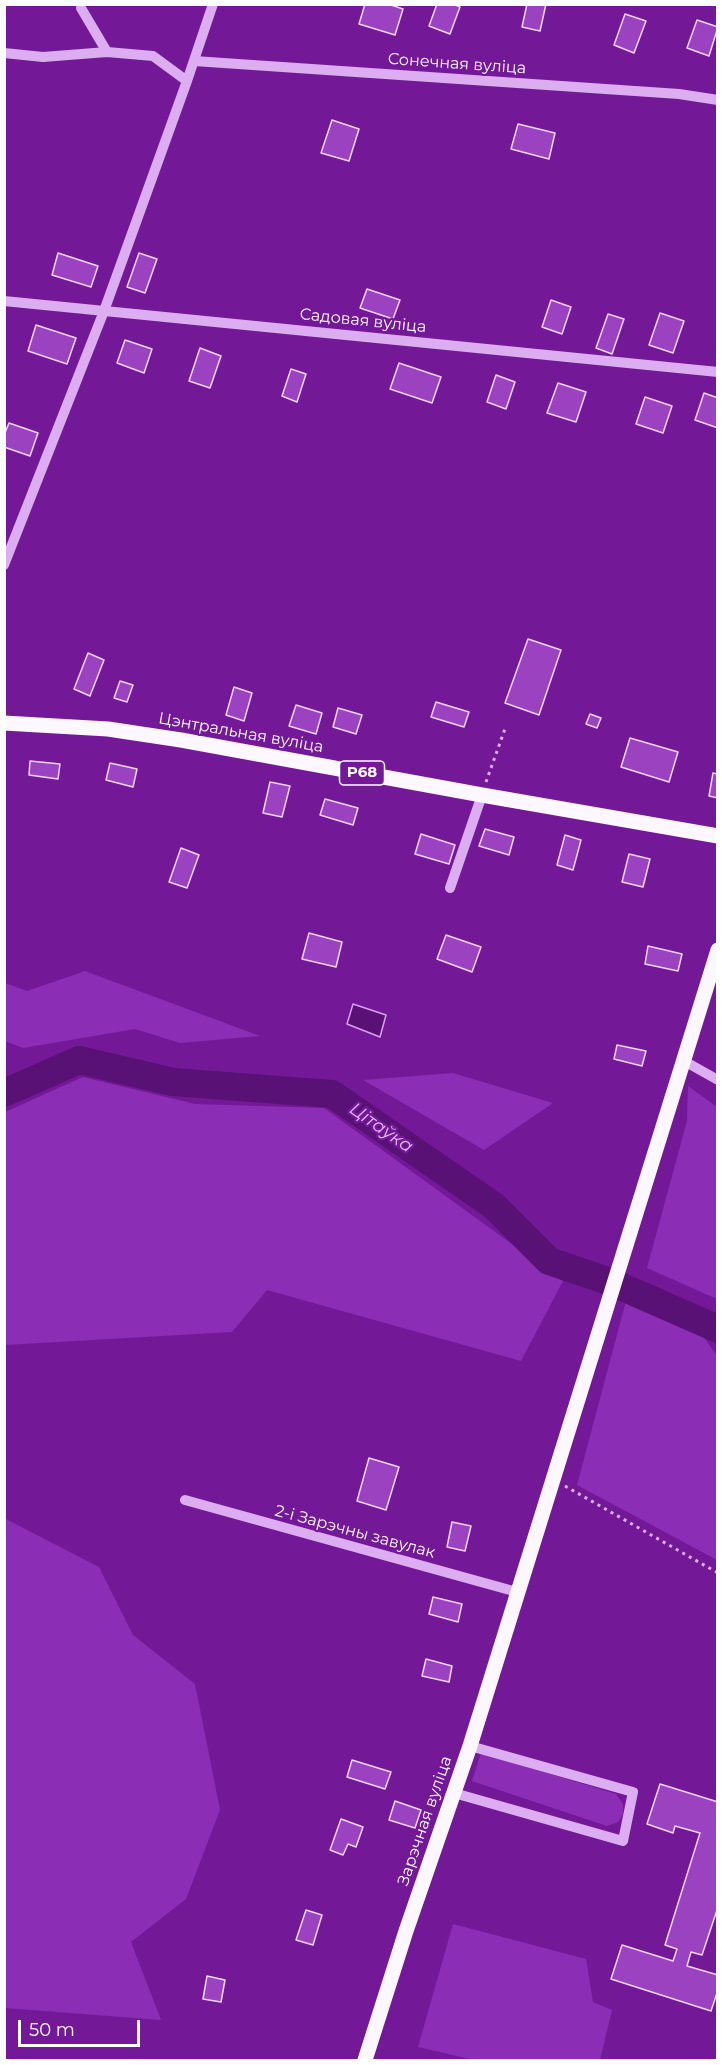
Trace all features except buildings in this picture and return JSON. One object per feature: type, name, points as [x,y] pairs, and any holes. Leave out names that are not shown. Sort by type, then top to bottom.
[{"type":"main road","name":"Цэнтральная вуліца","points":[[4,723],[108,729],[181,740],[717,836]]},
{"type":"main road","name":"Зарэчная вуліца","points":[[365,2061],[406,1931],[470,1746],[683,1066],[717,950]]},
{"type":"street","points":[[4,565],[104,310],[213,4]]},
{"type":"street","points":[[81,8],[107,52]]},
{"type":"street","points":[[4,53],[43,57],[107,52],[153,56],[187,81]]},
{"type":"street","name":"Сонечная вуліца","points":[[194,61],[667,93],[717,100]]},
{"type":"street","name":"Садовая вуліца","points":[[4,301],[717,372]]},
{"type":"street","points":[[450,888],[482,795]]},
{"type":"street","points":[[683,1066],[717,1080]]},
{"type":"street","name":"2-і Зарэчны завулак","points":[[185,1500],[517,1592]]},
{"type":"street","points":[[454,1793],[623,1841],[633,1792],[470,1746]]},
{"type":"path","points":[[482,795],[506,726]]},
{"type":"path","points":[[553,1479],[717,1573]]},
{"type":"shaded area","points":[[85,971],[260,1036],[180,1043],[135,1029],[23,1048],[5,1041],[5,983],[27,991]]},
{"type":"shaded area","points":[[353,1004],[386,1015],[380,1037],[347,1024]]},
{"type":"shaded area","points":[[453,1073],[553,1103],[484,1150],[363,1080]]},
{"type":"shaded area","points":[[83,1077],[195,1104],[324,1108],[563,1281],[521,1361],[267,1290],[232,1332],[5,1345],[5,1112]]},
{"type":"shaded area","points":[[688,1086],[717,1107],[717,1299],[647,1268],[687,1121]]},
{"type":"shaded area","points":[[626,1301],[701,1333],[717,1356],[717,1560],[577,1485]]},
{"type":"shaded area","points":[[4,1518],[99,1567],[133,1635],[195,1684],[220,1810],[186,1899],[131,1942],[161,2020],[5,2008]]},
{"type":"shaded area","points":[[481,1753],[616,1794],[623,1804],[623,1814],[618,1822],[607,1826],[472,1781]]},
{"type":"shaded area","points":[[453,1924],[586,1959],[593,2002],[612,2010],[600,2060],[474,2060],[418,2047]]},
{"type":"waterway","name":"Цітаўка","points":[[4,1093],[79,1060],[173,1082],[332,1094],[494,1206],[549,1261],[611,1282],[718,1329]]}]
